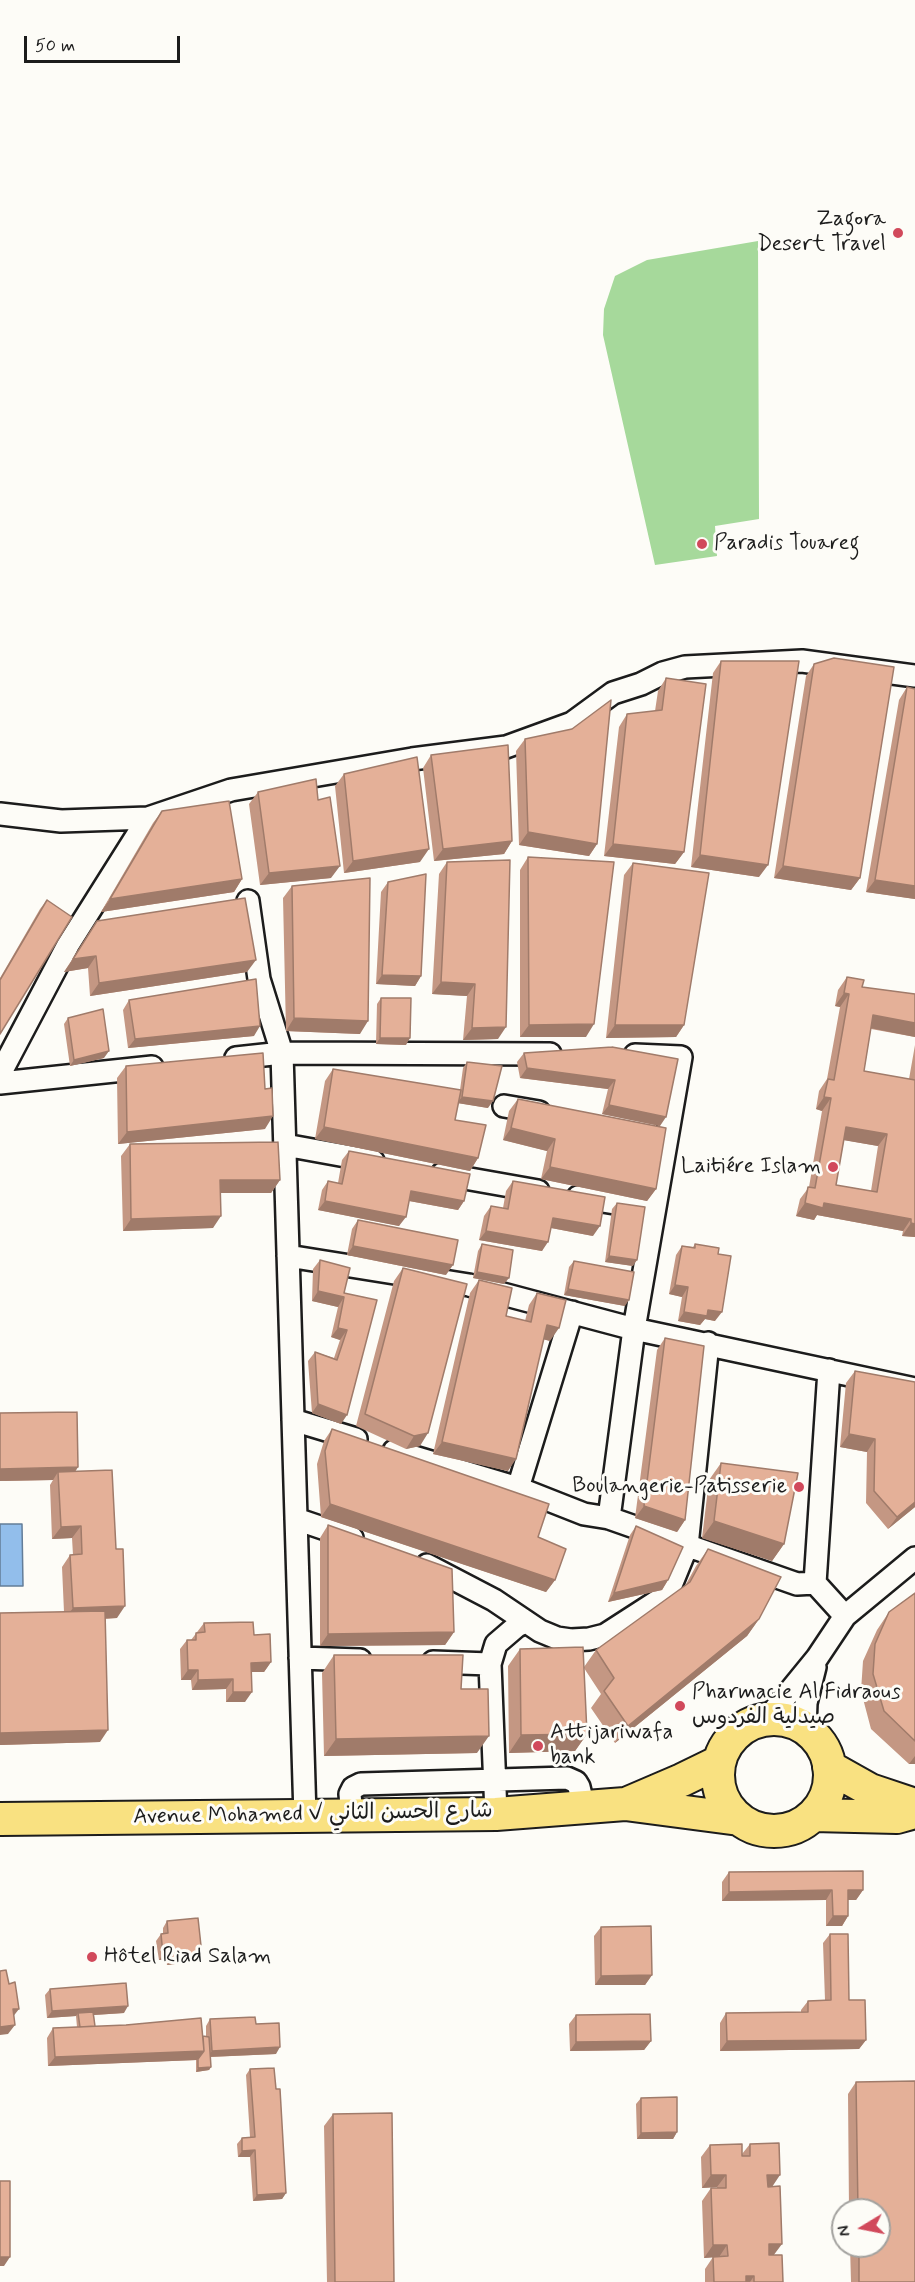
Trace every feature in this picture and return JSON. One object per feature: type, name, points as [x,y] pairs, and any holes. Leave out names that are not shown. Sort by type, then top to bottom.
[{"type":"main road","points":[[739,1819],[728,1807],[721,1793],[717,1778],[719,1762],[736,1732],[751,1723],[768,1718],[794,1722],[806,1728],[821,1745],[830,1767],[829,1784],[824,1801],[813,1815]]},
{"type":"main road","name":"Avenue Mohamed V شارع الحسن الثاني","points":[[625,1804],[719,1762]]},
{"type":"main road","points":[[830,1767],[870,1790],[915,1805]]},
{"type":"main road","name":"Avenue Mohamed V شارع الحسن الثاني","points":[[0,1819],[496,1814],[625,1804],[739,1819],[761,1829],[784,1830],[800,1825],[813,1815],[897,1816],[915,1812]]},
{"type":"street","points":[[0,814],[61,821],[148,818],[231,790],[412,759],[506,747],[572,723],[613,693],[641,684],[663,672],[685,667],[802,661],[915,676]]},
{"type":"street","points":[[0,1074],[68,945],[148,818]]},
{"type":"street","points":[[248,901],[259,979],[282,1053],[305,1816]]},
{"type":"street","points":[[212,1061],[282,1053],[574,1054]]},
{"type":"street","points":[[609,1518],[633,1329],[681,1057],[618,1054]]},
{"type":"street","points":[[0,1083],[176,1064]]},
{"type":"street","points":[[504,1106],[562,1116]]},
{"type":"street","points":[[644,1132],[667,1136]]},
{"type":"street","points":[[285,1145],[391,1164]]},
{"type":"street","points":[[426,1171],[654,1209]]},
{"type":"street","points":[[288,1256],[469,1285],[633,1329],[708,1343],[915,1389]]},
{"type":"street","points":[[518,1488],[572,1312]]},
{"type":"street","points":[[408,1558],[494,1600],[540,1631],[557,1638],[589,1639],[605,1635],[667,1595],[687,1546],[708,1343]]},
{"type":"street","points":[[829,1370],[815,1583],[845,1616]]},
{"type":"street","points":[[293,1420],[518,1488],[584,1514],[609,1518],[796,1584],[815,1583]]},
{"type":"street","points":[[296,1519],[374,1546]]},
{"type":"street","points":[[768,1718],[817,1658],[845,1616],[915,1558]]},
{"type":"street","points":[[496,1814],[490,1664],[496,1644],[517,1626],[526,1622]]},
{"type":"street","points":[[806,1728],[806,1703],[817,1658]]},
{"type":"street","points":[[300,1659],[383,1661]]},
{"type":"street","points":[[418,1662],[490,1664]]},
{"type":"street","points":[[352,1816],[350,1794],[353,1788],[361,1784],[572,1780],[581,1791],[584,1808]]},
{"type":"green space","points":[[758,241],[759,519],[715,526],[717,556],[655,565],[603,335],[604,309],[615,276],[647,260]]},
{"type":"water","points":[[0,1524],[22,1524],[23,1586],[0,1586]]},
{"type":"building","points":[[834,658],[894,667],[860,878],[783,866],[814,664]]},
{"type":"building","points":[[721,661],[799,661],[768,865],[700,855]]},
{"type":"building","points":[[666,678],[706,684],[684,852],[613,844],[627,714],[662,710]]},
{"type":"building","points":[[907,687],[915,689],[915,886],[875,880]]},
{"type":"building","points":[[611,700],[597,844],[528,832],[525,739],[572,729]]},
{"type":"building","points":[[508,745],[512,841],[443,849],[431,755]]},
{"type":"building","points":[[417,757],[429,849],[353,861],[344,774]]},
{"type":"building","points":[[316,779],[318,800],[330,797],[340,866],[269,873],[258,792]]},
{"type":"building","points":[[229,801],[242,879],[110,899],[162,811]]},
{"type":"building","points":[[528,857],[614,862],[594,1024],[529,1025]]},
{"type":"building","points":[[510,860],[506,1027],[472,1028],[475,984],[441,982],[447,862]]},
{"type":"building","points":[[633,863],[709,873],[684,1025],[615,1025]]},
{"type":"building","points":[[426,874],[421,976],[382,975],[388,882]]},
{"type":"building","points":[[370,878],[368,1021],[294,1018],[292,886]]},
{"type":"building","points":[[245,898],[256,960],[99,983],[96,956],[73,959],[97,921]]},
{"type":"building","points":[[47,900],[72,917],[0,1034],[0,980]]},
{"type":"building","points":[[847,977],[864,980],[862,987],[915,994],[915,1023],[873,1015],[864,1071],[915,1080],[915,1224],[911,1223],[911,1219],[824,1203],[823,1208],[805,1203],[808,1187],[815,1188],[831,1098],[824,1097],[828,1079],[834,1080],[849,994],[844,993]],"holes":[[[846,1127],[887,1134],[877,1192],[836,1185]]]},
{"type":"building","points":[[256,979],[260,1026],[135,1039],[129,1000]]},
{"type":"building","points":[[381,998],[411,998],[410,1038],[380,1038]]},
{"type":"building","points":[[103,1009],[109,1051],[74,1060],[68,1018]]},
{"type":"building","points":[[612,1047],[678,1059],[666,1117],[609,1105],[615,1080],[527,1068],[524,1053]]},
{"type":"building","points":[[263,1053],[265,1089],[272,1088],[273,1116],[127,1132],[126,1066]]},
{"type":"building","points":[[467,1062],[502,1066],[493,1101],[462,1097]]},
{"type":"building","points":[[333,1069],[461,1090],[455,1120],[486,1125],[478,1158],[324,1127]]},
{"type":"building","points":[[518,1099],[666,1128],[656,1189],[550,1167],[555,1139],[511,1128]]},
{"type":"building","points":[[278,1142],[280,1180],[220,1180],[221,1216],[131,1219],[130,1144]]},
{"type":"building","points":[[349,1151],[470,1174],[464,1201],[411,1191],[406,1217],[325,1201],[328,1181],[342,1184]]},
{"type":"building","points":[[513,1181],[605,1197],[600,1226],[553,1218],[548,1242],[486,1231],[491,1206],[508,1209]]},
{"type":"building","points":[[617,1203],[645,1207],[637,1260],[609,1256]]},
{"type":"building","points":[[358,1220],[458,1240],[453,1265],[353,1246]]},
{"type":"building","points":[[482,1244],[513,1250],[509,1278],[477,1272]]},
{"type":"building","points":[[695,1244],[719,1248],[718,1254],[731,1256],[722,1312],[708,1310],[707,1316],[684,1312],[688,1287],[675,1285],[682,1246],[695,1248]]},
{"type":"building","points":[[320,1260],[350,1268],[344,1293],[377,1300],[347,1415],[318,1404],[315,1352],[337,1360],[347,1330],[338,1328],[344,1297],[318,1291]]},
{"type":"building","points":[[574,1261],[634,1272],[629,1300],[568,1289]]},
{"type":"building","points":[[403,1268],[467,1284],[428,1433],[414,1436],[365,1414]]},
{"type":"building","points":[[479,1280],[512,1288],[506,1316],[531,1322],[537,1293],[566,1300],[559,1328],[547,1325],[516,1459],[442,1442]]},
{"type":"building","points":[[665,1338],[704,1346],[685,1520],[644,1506]]},
{"type":"building","points":[[855,1371],[915,1382],[915,1502],[897,1517],[874,1491],[875,1439],[849,1434]]},
{"type":"building","points":[[77,1412],[78,1467],[0,1469],[0,1413]]},
{"type":"building","points":[[332,1429],[549,1504],[538,1537],[566,1549],[555,1580],[330,1504],[325,1451]]},
{"type":"building","points":[[721,1463],[798,1473],[784,1544],[714,1521]]},
{"type":"building","points":[[112,1470],[116,1549],[123,1549],[125,1606],[73,1608],[70,1555],[82,1554],[81,1526],[61,1527],[58,1472]]},
{"type":"building","points":[[328,1525],[452,1569],[454,1632],[328,1634]]},
{"type":"building","points":[[636,1526],[683,1547],[668,1580],[614,1593]]},
{"type":"building","points":[[708,1549],[781,1577],[759,1619],[628,1726],[604,1691],[614,1678],[596,1650],[690,1582]]},
{"type":"building","points":[[915,1593],[915,1741],[884,1711],[873,1674],[875,1644],[889,1612]]},
{"type":"building","points":[[105,1611],[108,1730],[0,1733],[0,1613]]},
{"type":"building","points":[[253,1622],[254,1635],[270,1634],[271,1662],[251,1663],[252,1692],[233,1692],[233,1679],[198,1680],[198,1670],[188,1670],[187,1640],[196,1640],[196,1633],[205,1632],[204,1623]]},
{"type":"building","points":[[583,1647],[587,1734],[521,1735],[520,1649]]},
{"type":"building","points":[[334,1655],[463,1655],[461,1689],[488,1689],[489,1736],[336,1739]]},
{"type":"building","points":[[863,1871],[863,1890],[848,1890],[848,1916],[833,1916],[832,1890],[729,1892],[729,1872]]},
{"type":"building","points":[[198,1918],[202,1955],[172,1959],[171,1953],[163,1954],[161,1934],[168,1933],[167,1921]]},
{"type":"building","points":[[651,1926],[652,1975],[601,1976],[601,1927]]},
{"type":"building","points":[[830,1934],[848,1934],[849,2000],[865,2000],[866,2040],[727,2041],[726,2013],[808,2012],[808,2001],[831,2000]]},
{"type":"building","points":[[6,1970],[9,1984],[15,1982],[19,2009],[13,2009],[15,2025],[0,2027],[0,1971]]},
{"type":"building","points":[[126,1983],[128,2006],[52,2011],[50,1989]]},
{"type":"building","points":[[93,2012],[95,2026],[80,2027],[78,2013]]},
{"type":"building","points":[[650,2014],[651,2041],[576,2042],[576,2015]]},
{"type":"building","points":[[255,2017],[256,2024],[279,2023],[280,2047],[212,2051],[210,2019]]},
{"type":"building","points":[[201,2018],[204,2051],[55,2057],[53,2028],[126,2025]]},
{"type":"building","points":[[203,2036],[209,2037],[211,2067],[198,2068],[198,2059],[204,2051]]},
{"type":"building","points":[[274,2068],[276,2089],[280,2089],[286,2193],[257,2195],[255,2150],[242,2151],[242,2138],[255,2137],[250,2069]]},
{"type":"building","points":[[915,2081],[915,2282],[859,2282],[859,2258],[891,2258],[891,2198],[858,2198],[856,2082]]},
{"type":"building","points":[[677,2097],[677,2132],[641,2133],[641,2098]]},
{"type":"building","points":[[392,2113],[394,2282],[335,2282],[333,2114]]},
{"type":"building","points":[[779,2143],[780,2175],[767,2175],[768,2187],[780,2186],[782,2244],[769,2244],[769,2255],[782,2255],[783,2282],[754,2282],[754,2276],[746,2276],[746,2282],[714,2282],[713,2257],[728,2256],[727,2245],[713,2245],[711,2188],[726,2188],[726,2175],[711,2175],[710,2145],[742,2144],[742,2156],[750,2156],[750,2144]]},
{"type":"building","points":[[0,2181],[10,2181],[10,2257],[0,2257]]},
{"type":"place","name":"Zagora Desert Travel","points":[[898,233]]},
{"type":"place","name":"Paradis Touareg","points":[[702,544]]},
{"type":"place","name":"Laitiére Islam","points":[[833,1167]]},
{"type":"place","name":"Boulangerie-Patisserie","points":[[799,1487]]},
{"type":"place","name":"Pharmacie Al Fidraous صيدلية الفردوس","points":[[680,1706]]},
{"type":"place","name":"Attijariwafa bank","points":[[538,1746]]},
{"type":"place","name":"Hôtel Riad Salam","points":[[92,1957]]}]
